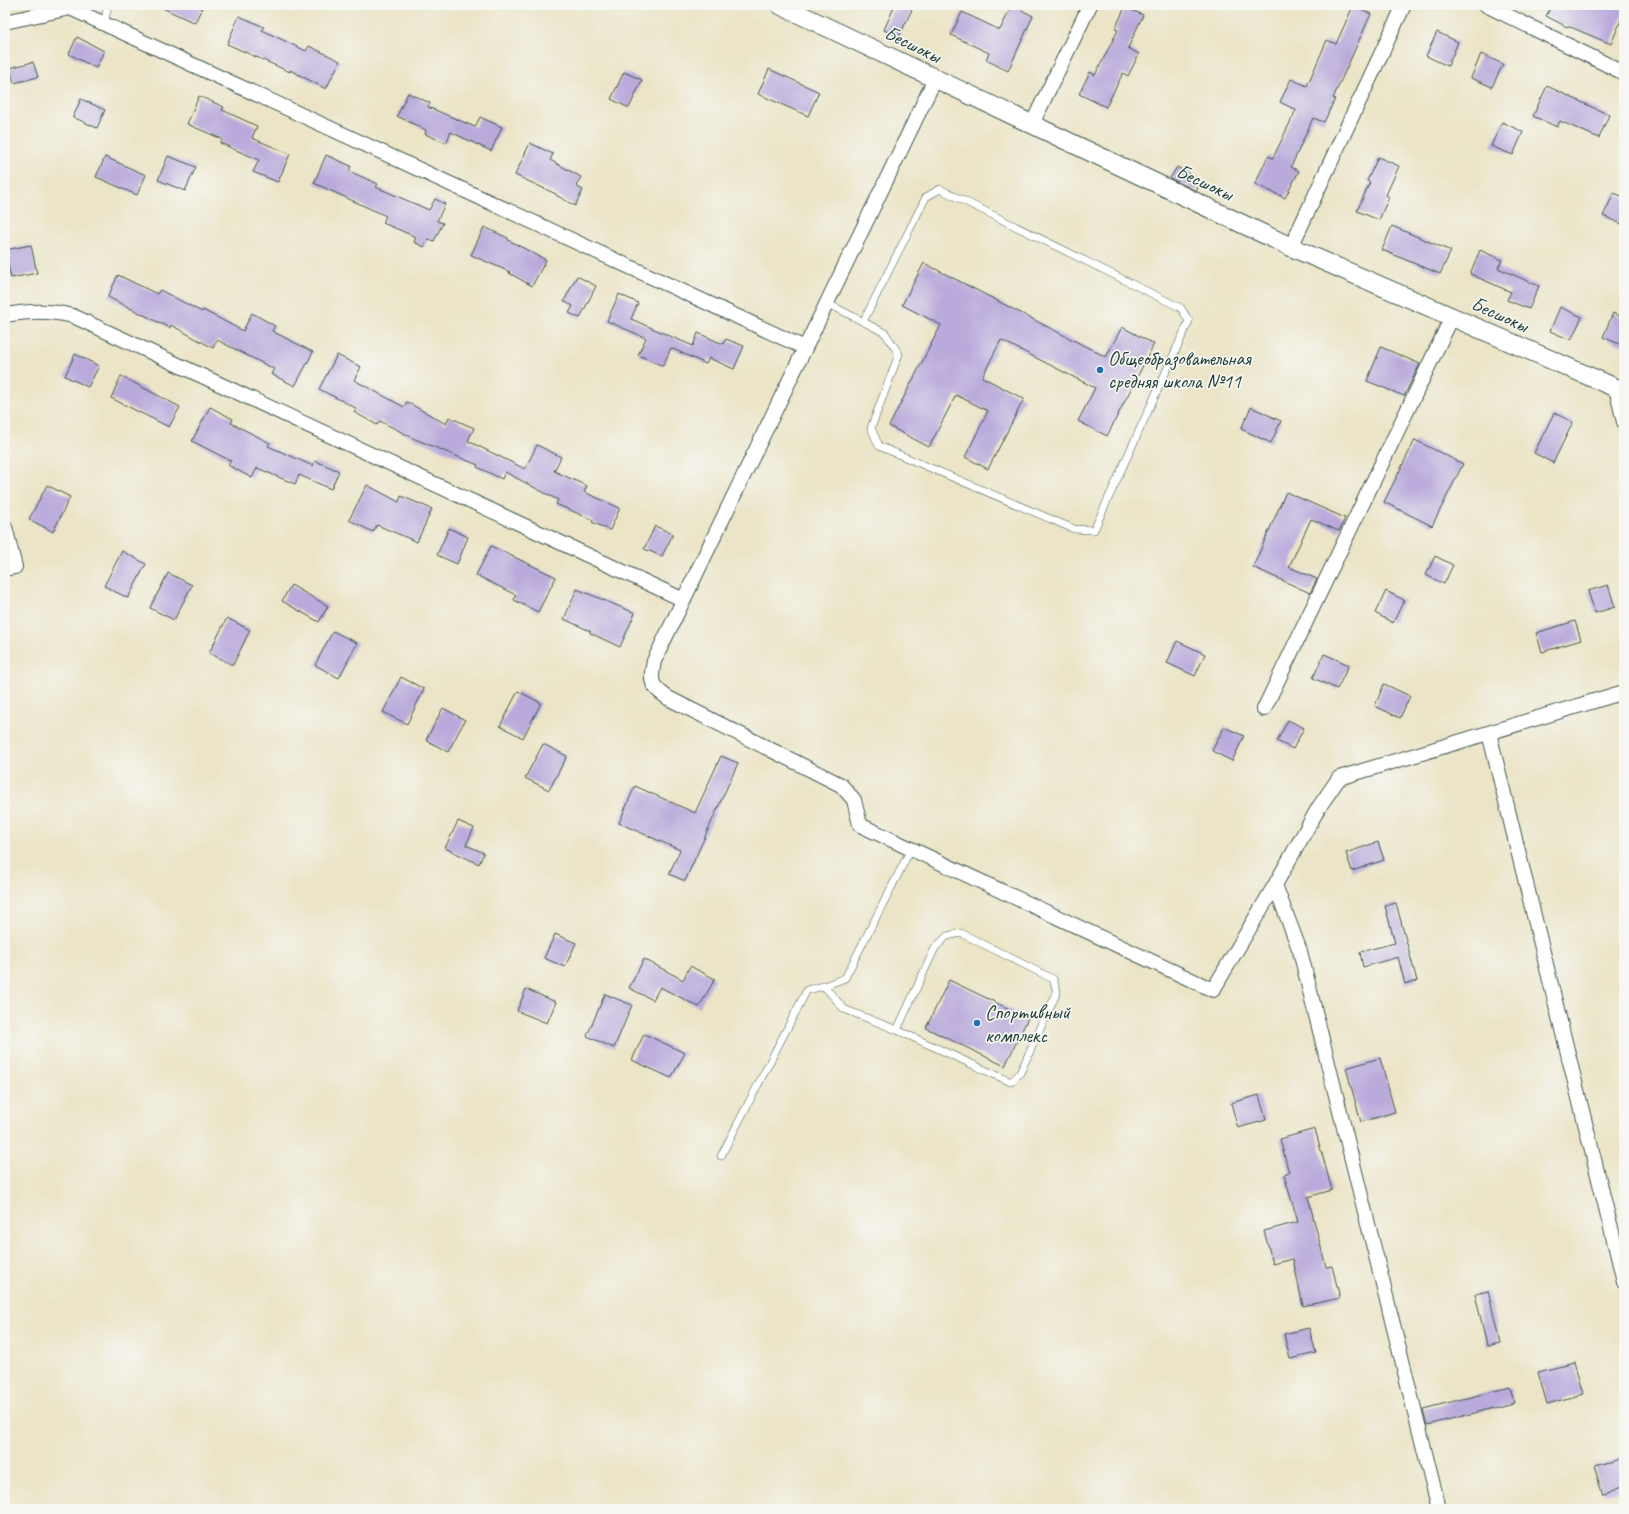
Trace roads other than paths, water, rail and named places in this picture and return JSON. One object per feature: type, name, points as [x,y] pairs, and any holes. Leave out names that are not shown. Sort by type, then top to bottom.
[{"type":"street","name":"Бесшокы","points":[[780,5],[1291,247],[1620,388]]},
{"type":"street","points":[[1032,124],[1090,5]]},
{"type":"street","points":[[1291,247],[1404,5]]},
{"type":"street","points":[[1486,5],[1624,73]]},
{"type":"street","points":[[5,22],[70,8],[805,348]]},
{"type":"street","points":[[935,79],[654,661],[651,678],[655,689],[668,698],[841,785],[854,800],[860,825],[1213,990],[1319,807],[1338,778],[1624,692]]},
{"type":"street","points":[[5,315],[38,311],[54,312],[73,316],[684,600]]},
{"type":"street","points":[[1264,709],[1452,317]]},
{"type":"street","points":[[1620,388],[1624,422]]},
{"type":"street","points":[[5,527],[15,567],[5,569]]},
{"type":"street","points":[[1489,732],[1624,1281]]},
{"type":"street","points":[[1275,885],[1300,951],[1439,1509]]},
{"type":"lane","points":[[104,24],[108,5]]},
{"type":"lane","points":[[827,303],[863,322],[885,333],[899,354],[871,428],[879,446],[1074,529],[1094,530],[1189,321],[1181,308],[940,189],[926,197],[863,322]]},
{"type":"lane","points":[[721,1156],[807,990],[824,986],[845,978],[912,849]]},
{"type":"lane","points":[[824,986],[844,1009],[897,1030],[1011,1082],[1020,1073],[1057,992],[1053,979],[961,933],[947,936],[935,948],[897,1030]]},
{"type":"place","name":"Общеобразовательная средняя школа №11","points":[[1100,370]]},
{"type":"place","name":"Спортивный комплекс","points":[[977,1023]]}]
